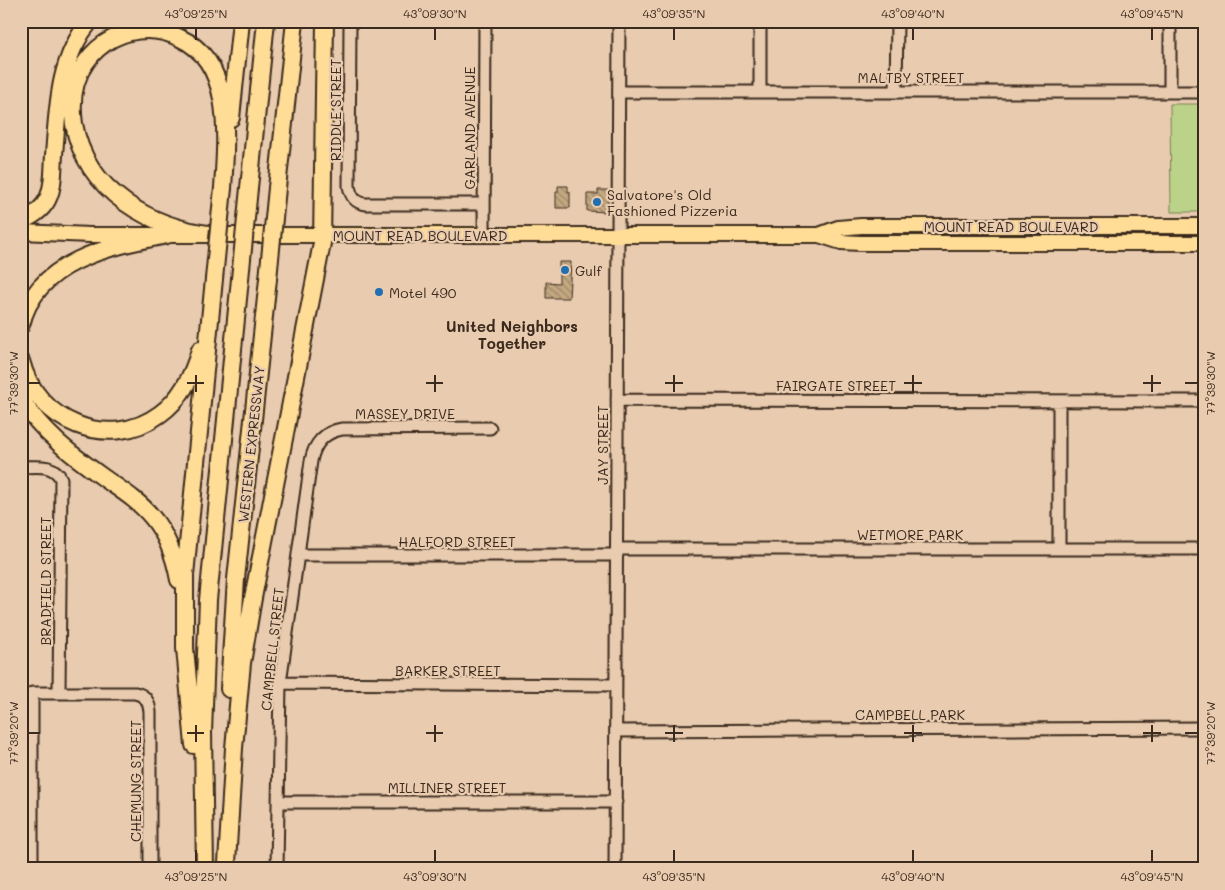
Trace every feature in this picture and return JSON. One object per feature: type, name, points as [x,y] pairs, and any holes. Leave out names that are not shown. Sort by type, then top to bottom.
[{"type":"highway","points":[[21,221],[41,209],[50,194],[60,84],[70,52],[90,21]]},
{"type":"highway","points":[[184,615],[187,540],[241,21]]},
{"type":"highway","name":"WESTERN EXPRESSWAY","points":[[205,866],[203,732],[207,609],[212,544],[266,21]]},
{"type":"highway","name":"WESTERN EXPRESSWAY","points":[[227,866],[227,748],[236,579],[295,21]]},
{"type":"highway","points":[[227,866],[236,722],[244,646],[323,235],[325,21]]},
{"type":"highway","points":[[215,235],[186,231],[143,214],[128,206],[108,190],[93,171],[77,137],[73,105],[75,88],[80,72],[94,52],[103,44],[119,35],[145,30],[162,31],[177,36],[191,44],[202,54],[214,71],[222,102],[224,138],[223,188]]},
{"type":"highway","points":[[21,325],[29,302],[35,292],[60,268],[81,258],[168,235]]},
{"type":"highway","points":[[21,361],[26,377],[38,397],[67,421],[85,428],[107,431],[126,430],[144,424],[170,406],[190,378],[202,342],[214,279]]},
{"type":"highway","points":[[21,398],[36,420],[58,444],[132,498],[155,522],[168,543],[181,588],[186,667],[205,866]]},
{"type":"main road","name":"MOUNT READ BOULEVARD","points":[[818,235],[838,228],[861,226],[1204,226]]},
{"type":"main road","name":"MOUNT READ BOULEVARD","points":[[21,232],[90,235],[818,235],[842,242],[860,243],[1204,243]]},
{"type":"street","name":"RIDDLE STREET","points":[[350,21],[349,186],[353,198],[358,203],[366,204],[484,204]]},
{"type":"street","name":"GARLAND AVENUE","points":[[484,235],[485,21]]},
{"type":"street","name":"JAY STREET","points":[[615,869],[619,21]]},
{"type":"street","points":[[760,21],[760,92]]},
{"type":"street","points":[[896,92],[897,21]]},
{"type":"street","points":[[1170,21],[1170,92]]},
{"type":"street","name":"MALTBY STREET","points":[[618,92],[1204,92]]},
{"type":"street","name":"FAIRGATE STREET","points":[[617,400],[1204,401]]},
{"type":"street","points":[[1059,401],[1059,549]]},
{"type":"street","name":"MASSEY DRIVE","points":[[323,437],[334,431],[348,429],[490,428]]},
{"type":"street","name":"CAMPBELL STREET","points":[[277,869],[280,683],[312,456],[317,444],[323,437]]},
{"type":"street","name":"BRADFIELD STREET","points":[[21,467],[45,467],[55,471],[60,476],[59,693]]},
{"type":"street","name":"WETMORE PARK","points":[[617,552],[1204,549]]},
{"type":"street","name":"HALFORD STREET","points":[[298,555],[617,552]]},
{"type":"street","name":"BARKER STREET","points":[[280,683],[616,685]]},
{"type":"street","points":[[32,869],[32,693],[59,693]]},
{"type":"street","name":"CHEMUNG STREET","points":[[59,693],[135,693],[144,696],[148,701],[150,708],[150,869]]},
{"type":"street","name":"CAMPBELL PARK","points":[[616,731],[1204,728]]},
{"type":"street","name":"MILLINER STREET","points":[[278,802],[616,802]]},
{"type":"green space","points":[[1170,104],[1204,104],[1204,212],[1171,212]]},
{"type":"building","points":[[558,186],[568,186],[570,208],[556,208]]},
{"type":"building","name":"Salvatore's Old Fashioned Pizzeria","points":[[598,190],[608,190],[608,212],[587,211],[587,194],[598,194]]},
{"type":"building","points":[[559,262],[571,262],[569,298],[546,298],[546,282],[559,283]]},
{"type":"place","name":"Salvatore's Old Fashioned Pizzeria","points":[[597,202]]},
{"type":"place","name":"Gulf","points":[[565,270]]},
{"type":"place","name":"Motel 490","points":[[379,292]]},
{"type":"district","name":"United Neighbors Together","points":[[512,334]]}]
